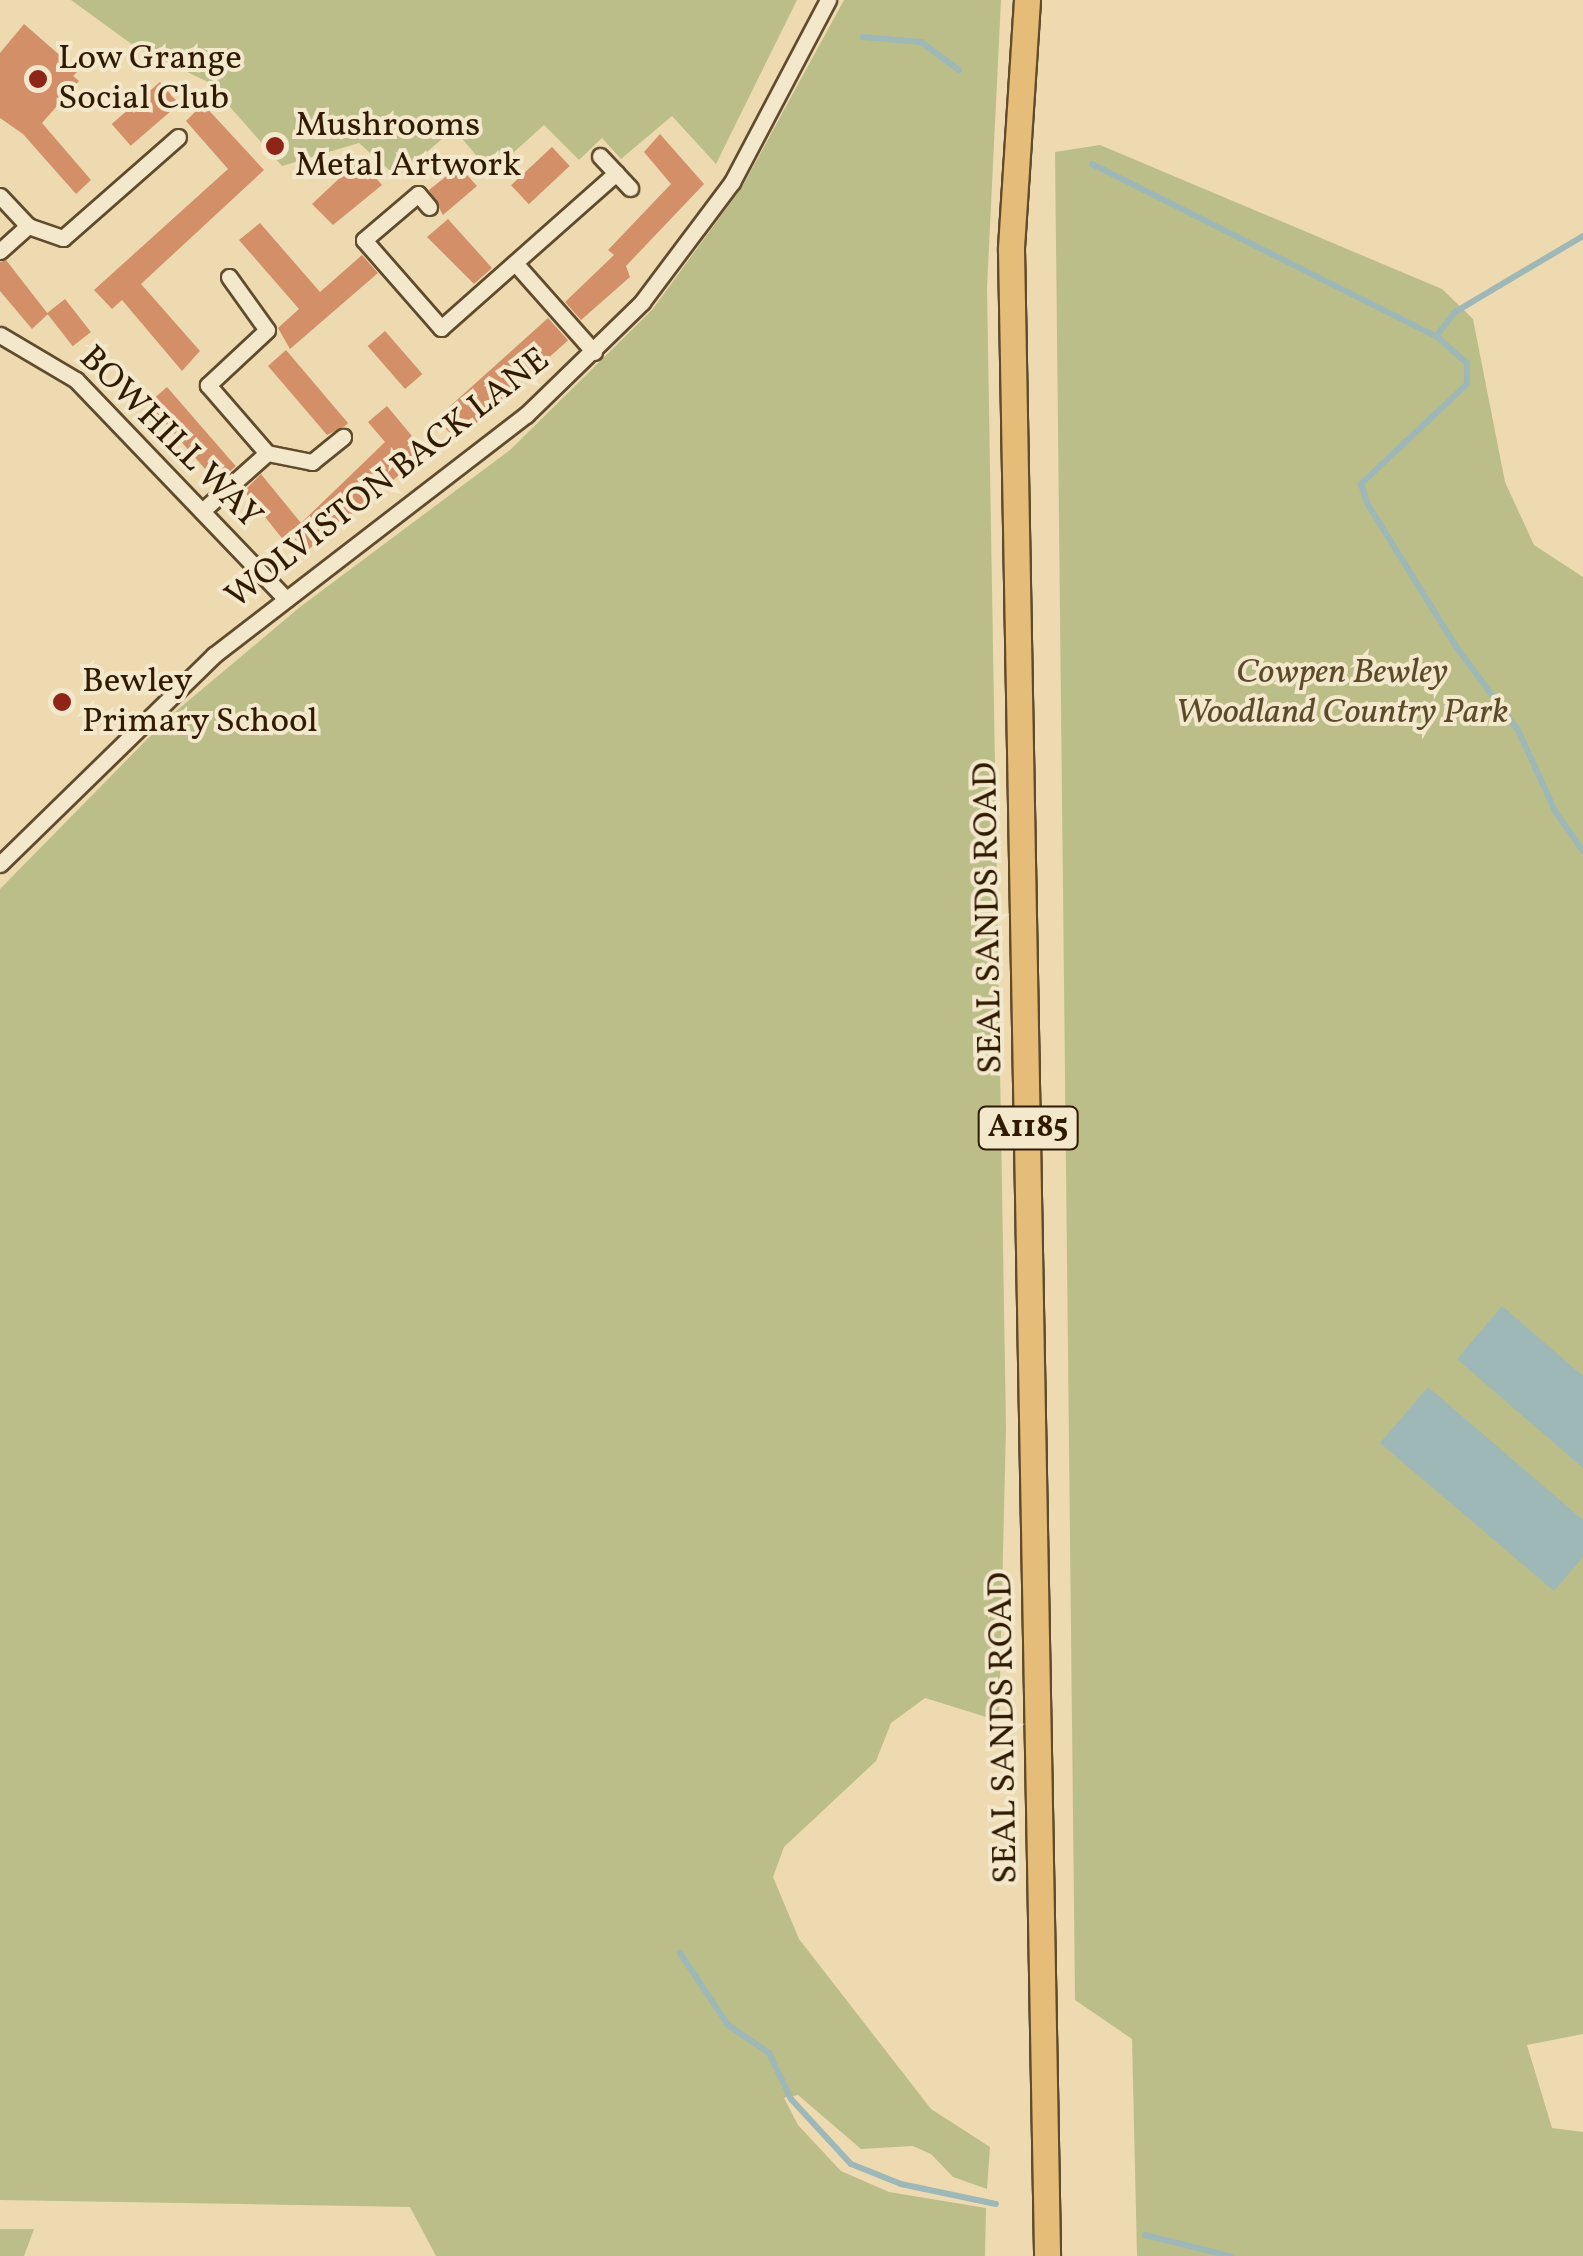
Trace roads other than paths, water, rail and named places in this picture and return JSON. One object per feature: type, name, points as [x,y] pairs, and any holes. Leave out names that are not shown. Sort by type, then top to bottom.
[{"type":"main road","name":"SEAL SANDS ROAD","points":[[1027,0],[1011,250],[1047,2256]]},
{"type":"street","name":"WOLVISTON BACK LANE","points":[[0,864],[146,715],[286,599],[514,425],[594,352],[676,262],[732,182],[828,0]]},
{"type":"street","points":[[0,196],[28,226],[63,238],[178,137]]},
{"type":"street","points":[[600,156],[630,188]]},
{"type":"street","points":[[429,207],[418,194],[364,240],[440,328],[616,172]]},
{"type":"street","points":[[0,251],[28,226]]},
{"type":"street","points":[[516,264],[594,352]]},
{"type":"street","points":[[228,277],[267,330],[208,385],[268,453],[312,462],[343,436]]},
{"type":"street","name":"BOWHILL WAY","points":[[0,335],[76,380],[286,599]]},
{"type":"street","points":[[202,511],[268,453]]},
{"type":"water","points":[[1502,1306],[1583,1376],[1583,1468],[1457,1359]]},
{"type":"water","points":[[1428,1387],[1583,1520],[1583,1557],[1554,1591],[1380,1443]]},
{"type":"waterway","points":[[863,37],[921,42],[959,70]]},
{"type":"waterway","points":[[1092,164],[1436,336]]},
{"type":"waterway","points":[[1583,236],[1455,312],[1436,336],[1467,363],[1467,384],[1361,484],[1367,503],[1455,645],[1518,730],[1555,811],[1583,851]]},
{"type":"waterway","points":[[680,1953],[728,2025],[769,2053],[791,2099],[851,2164],[901,2184],[996,2204]]},
{"type":"waterway","points":[[1145,2235],[1230,2256]]},
{"type":"place","name":"Low Grange Social Club","points":[[38,79]]},
{"type":"place","name":"Mushrooms Metal Artwork","points":[[275,146]]},
{"type":"place","name":"Bewley Primary School","points":[[62,702]]},
{"type":"park label","name":"Cowpen Bewley Woodland Country Park","points":[[1342,693]]}]
